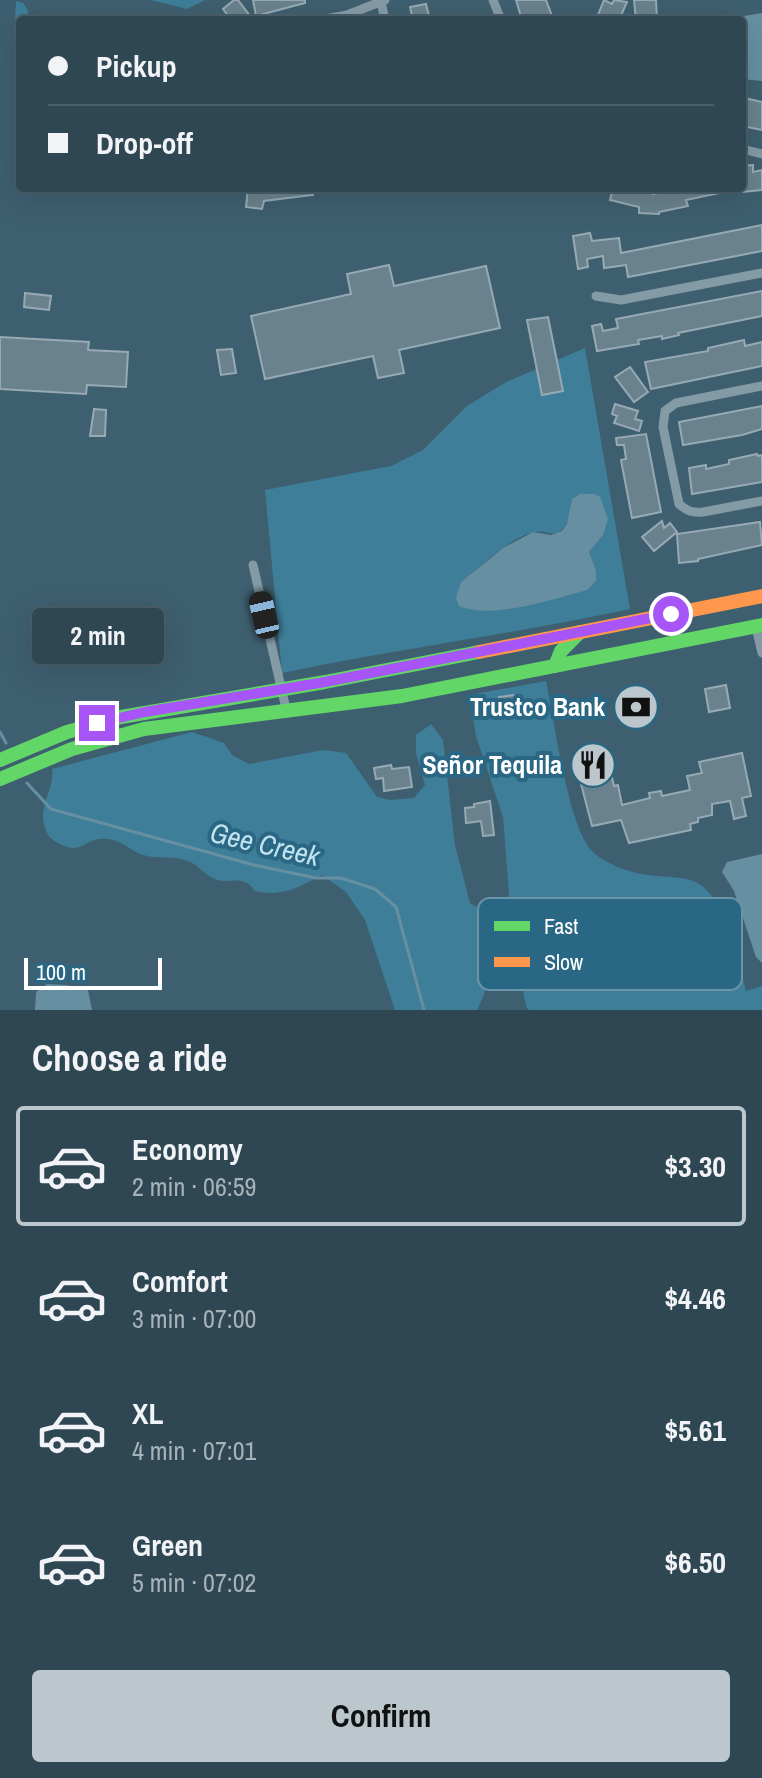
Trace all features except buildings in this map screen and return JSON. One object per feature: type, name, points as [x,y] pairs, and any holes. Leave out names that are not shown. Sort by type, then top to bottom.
[{"type":"main road","points":[[0,760],[67,732],[121,717],[762,596]]},
{"type":"main road","points":[[0,779],[72,749],[120,735],[167,725],[287,713],[402,696],[759,626],[762,610]]},
{"type":"main road","points":[[555,666],[562,649],[580,632]]},
{"type":"street","points":[[342,16],[383,1]]},
{"type":"street","points":[[596,296],[621,300],[762,273]]},
{"type":"street","points":[[762,386],[676,403],[665,411],[663,427],[679,504],[684,509],[693,513],[703,512],[762,501]]},
{"type":"street","points":[[253,565],[287,713]]},
{"type":"street","points":[[759,626],[762,653]]},
{"type":"shaded area","points":[[151,0],[205,0],[187,9]]},
{"type":"shaded area","points":[[16,1],[23,3],[28,16],[16,16],[14,39]]},
{"type":"shaded area","points":[[762,13],[762,81],[746,79],[746,16],[744,16]]},
{"type":"shaded area","points":[[585,348],[630,609],[282,673],[265,490],[391,466],[423,450],[467,406],[506,382]],"holes":[[[580,494],[595,494],[603,535],[589,552],[596,570],[461,582],[514,540],[534,532],[560,532],[567,523],[572,499]]]},
{"type":"shaded area","points":[[580,494],[600,497],[608,519],[603,535],[589,552],[596,570],[596,581],[587,590],[505,609],[488,611],[459,606],[456,598],[461,582],[503,548],[533,532],[551,535],[562,531],[567,524],[572,499]]},
{"type":"shaded area","points":[[546,681],[569,796],[583,838],[592,851],[629,871],[690,880],[702,886],[714,898],[509,898],[503,817],[476,736],[469,695]]},
{"type":"shaded area","points":[[431,724],[443,740],[455,845],[470,903],[478,908],[478,990],[485,990],[477,1010],[395,1010],[365,920],[346,892],[322,875],[282,892],[265,893],[255,891],[242,881],[217,880],[185,860],[143,855],[112,840],[98,839],[78,847],[68,847],[50,837],[44,826],[44,808],[52,769],[192,732],[224,743],[232,755],[249,764],[323,750],[346,753],[377,797],[390,800],[414,798],[425,785],[416,753],[416,735]]},
{"type":"shaded area","points":[[762,854],[762,963],[756,957],[742,915],[742,898],[736,898],[722,872],[727,862]]},
{"type":"shaded area","points":[[742,974],[746,991],[762,986],[762,1010],[529,1010],[523,990],[742,990]]},
{"type":"shaded area","points":[[47,984],[88,990],[92,1010],[35,1010],[36,992]]},
{"type":"waterway","name":"Gee Creek","points":[[0,732],[6,743]]},
{"type":"waterway","name":"Gee Creek","points":[[27,783],[51,809],[254,865],[316,878],[341,878],[375,889],[396,907],[424,1010]]},
{"type":"traffic: fast","points":[[0,779],[72,749],[144,729],[402,696],[762,625]]},
{"type":"traffic: fast","points":[[555,666],[561,651],[580,632]]},
{"type":"traffic: fast","points":[[0,760],[67,732],[121,717],[479,652]]},
{"type":"traffic: slow","points":[[479,652],[762,596]]},
{"type":"place","name":"Trustco Bank","points":[[636,707]]},
{"type":"place","name":"Señor Tequila","points":[[593,765]]},
{"type":"route","points":[[97,723],[671,614]]}]
